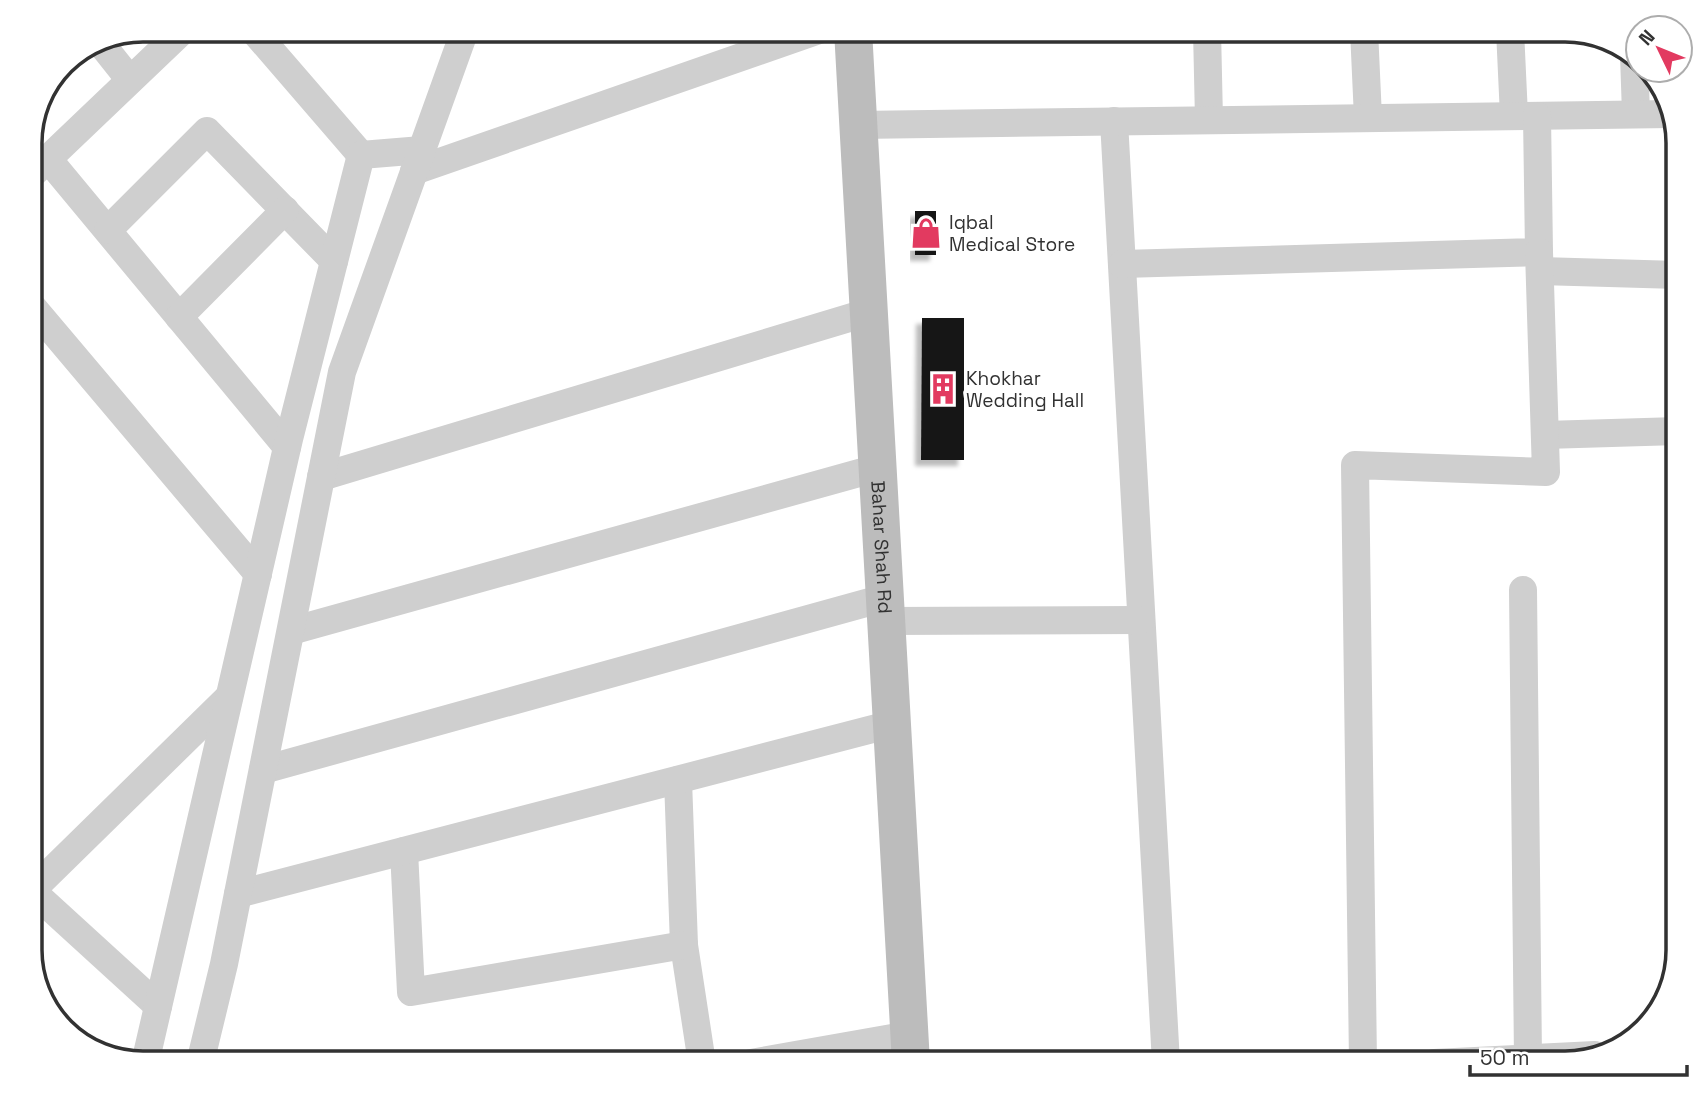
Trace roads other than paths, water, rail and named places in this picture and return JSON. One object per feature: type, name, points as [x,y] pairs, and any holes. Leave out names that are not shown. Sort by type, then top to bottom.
[{"type":"main road","name":"Bahar Shah Rd","points":[[854,42],[910,1049]]},
{"type":"street","points":[[42,164],[170,42]]},
{"type":"street","points":[[263,42],[361,155],[418,160],[782,42]]},
{"type":"street","points":[[203,1051],[238,894],[342,372],[461,42]]},
{"type":"street","points":[[1207,42],[1209,120]]},
{"type":"street","points":[[1365,42],[1368,118]]},
{"type":"street","points":[[1363,1051],[1355,465],[1546,472],[1539,261],[1526,116],[1512,42]]},
{"type":"street","points":[[106,49],[130,80]]},
{"type":"street","points":[[1635,84],[1636,114]]},
{"type":"street","points":[[858,125],[1662,114]]},
{"type":"street","points":[[1114,121],[1165,1051]]},
{"type":"street","points":[[107,230],[207,131],[334,261]]},
{"type":"street","points":[[148,1051],[287,447],[361,155]]},
{"type":"street","points":[[42,170],[107,230],[287,447]]},
{"type":"street","points":[[179,317],[285,210]]},
{"type":"street","points":[[1122,264],[1539,261],[1666,274]]},
{"type":"street","points":[[321,477],[869,313]]},
{"type":"street","points":[[42,318],[258,575]]},
{"type":"street","points":[[1545,435],[1666,431]]},
{"type":"street","points":[[291,631],[877,468]]},
{"type":"street","points":[[1523,590],[1528,1051]]},
{"type":"street","points":[[263,770],[885,610],[1141,620]]},
{"type":"street","points":[[42,881],[229,697]]},
{"type":"street","points":[[238,894],[892,724]]},
{"type":"street","points":[[678,780],[684,945],[700,1051]]},
{"type":"street","points":[[404,851],[411,992],[684,945]]},
{"type":"street","points":[[42,902],[158,1006]]},
{"type":"street","points":[[887,1051],[910,1049]]},
{"type":"place","name":"Iqbal Medical Store","points":[[926,233]]},
{"type":"place","name":"Khokhar Wedding Hall","points":[[943,389]]}]
